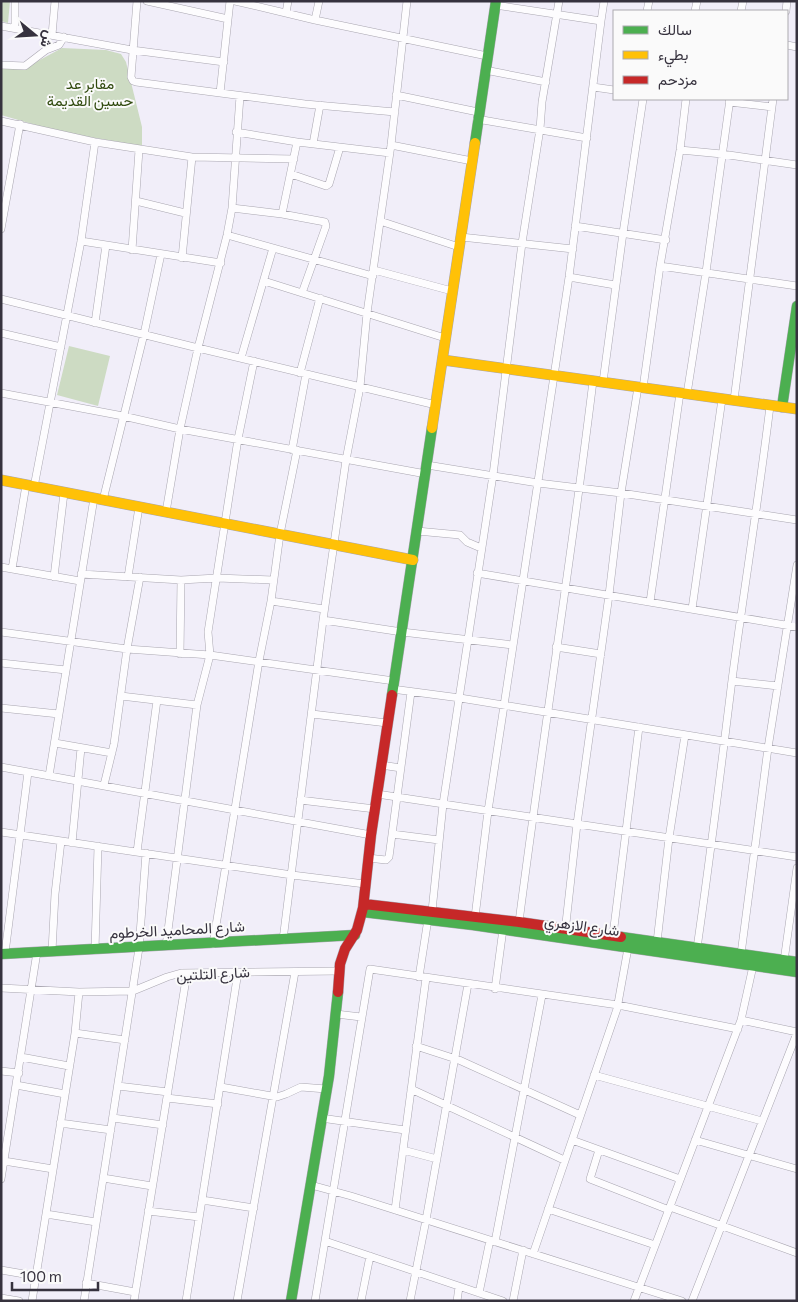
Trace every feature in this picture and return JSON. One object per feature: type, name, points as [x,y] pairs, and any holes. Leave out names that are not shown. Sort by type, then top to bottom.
[{"type":"street","points":[[14,28],[15,1]]},
{"type":"street","points":[[52,35],[55,1]]},
{"type":"street","points":[[137,1],[132,50],[132,81],[240,96],[395,112]]},
{"type":"street","points":[[147,1],[228,19]]},
{"type":"street","points":[[220,93],[230,1]]},
{"type":"street","points":[[235,1],[286,14],[487,56]]},
{"type":"street","points":[[286,14],[288,1]]},
{"type":"street","points":[[315,20],[319,1]]},
{"type":"street","points":[[283,940],[322,620],[346,460],[360,387],[368,313],[390,154],[407,1]]},
{"type":"street","points":[[395,1210],[411,1089],[422,977],[443,804],[493,475],[522,243],[559,1]]},
{"type":"street","points":[[475,917],[503,706],[569,278],[604,1]]},
{"type":"street","points":[[290,1301],[326,1089],[336,1014],[339,971],[343,952],[355,936],[363,908],[371,834],[387,723],[496,3],[601,21]]},
{"type":"street","points":[[1,26],[132,50],[224,62]]},
{"type":"street","points":[[1,65],[28,65],[46,50],[59,45],[64,37]]},
{"type":"street","points":[[485,70],[546,82]]},
{"type":"street","points":[[593,87],[613,90]]},
{"type":"street","points":[[396,95],[540,129],[587,138]]},
{"type":"street","points":[[166,512],[180,429],[198,348],[221,263],[232,208],[240,96]]},
{"type":"street","points":[[519,922],[556,647],[580,488],[615,285],[643,100]]},
{"type":"street","points":[[564,934],[621,493],[666,240],[686,100]]},
{"type":"street","points":[[650,602],[664,499],[706,272],[729,100],[772,107]]},
{"type":"street","points":[[734,400],[773,100]]},
{"type":"street","points":[[313,144],[320,105]]},
{"type":"street","points":[[1,121],[95,142],[192,157],[294,159]]},
{"type":"street","points":[[1,229],[20,124]]},
{"type":"street","points":[[236,132],[390,154]]},
{"type":"street","points":[[12,569],[51,402],[68,315],[95,142]]},
{"type":"street","points":[[282,214],[297,142]]},
{"type":"street","points":[[391,145],[472,161]]},
{"type":"street","points":[[290,174],[326,186],[329,184],[340,147]]},
{"type":"street","points":[[132,250],[139,150]]},
{"type":"street","points":[[680,150],[797,165]]},
{"type":"street","points":[[182,258],[192,157]]},
{"type":"street","points":[[136,201],[185,213]]},
{"type":"street","points":[[232,208],[282,214],[325,222],[326,226],[302,292]]},
{"type":"street","points":[[380,221],[460,242],[522,243],[573,249]]},
{"type":"street","points":[[576,226],[666,240]]},
{"type":"street","points":[[227,236],[313,260],[452,292]]},
{"type":"street","points":[[81,241],[221,263]]},
{"type":"street","points":[[95,323],[106,245]]},
{"type":"street","points":[[241,358],[273,248]]},
{"type":"street","points":[[49,776],[80,578],[98,499],[123,416],[144,334],[161,254]]},
{"type":"street","points":[[660,266],[797,286]]},
{"type":"street","points":[[569,278],[615,285]]},
{"type":"street","points":[[264,281],[445,338]]},
{"type":"street","points":[[213,944],[258,661],[271,601],[294,450],[303,374],[320,298]]},
{"type":"street","points":[[1,299],[436,405]]},
{"type":"street","points":[[782,407],[797,306]]},
{"type":"street","points":[[1,333],[61,347]]},
{"type":"street","points":[[442,360],[797,409]]},
{"type":"street","points":[[166,946],[197,706],[210,655],[208,632],[238,439],[254,361]]},
{"type":"street","points":[[1,393],[346,460],[493,475],[538,483],[708,505],[797,520]]},
{"type":"street","points":[[692,610],[722,399]]},
{"type":"street","points":[[697,948],[732,681],[757,514],[770,406]]},
{"type":"street","points":[[1,480],[413,560]]},
{"type":"street","points":[[54,577],[64,492]]},
{"type":"street","points":[[128,576],[140,507]]},
{"type":"street","points":[[417,531],[460,535],[467,542],[481,548]]},
{"type":"street","points":[[741,954],[768,748],[797,565]]},
{"type":"street","points":[[1,567],[54,577],[128,576],[181,580],[217,578],[273,580]]},
{"type":"street","points":[[477,573],[797,627]]},
{"type":"street","points":[[104,786],[112,753],[127,649],[140,578]]},
{"type":"street","points":[[180,654],[181,580]]},
{"type":"street","points":[[271,601],[324,609]]},
{"type":"street","points":[[322,620],[402,632],[468,638],[513,645]]},
{"type":"street","points":[[1,637],[2,632],[127,649],[210,655],[258,661],[393,685],[412,692],[460,698],[797,753]]},
{"type":"street","points":[[556,647],[601,654]]},
{"type":"street","points":[[1,663],[66,670]]},
{"type":"street","points":[[732,681],[778,686]]},
{"type":"street","points":[[368,858],[386,860],[389,858],[412,692]]},
{"type":"street","points":[[121,696],[197,706]]},
{"type":"street","points":[[137,852],[157,700]]},
{"type":"street","points":[[1,708],[59,714]]},
{"type":"street","points":[[312,714],[387,723]]},
{"type":"street","points":[[613,935],[639,727]]},
{"type":"street","points":[[657,942],[669,838],[685,735]]},
{"type":"street","points":[[55,743],[112,753]]},
{"type":"street","points":[[72,843],[81,748]]},
{"type":"street","points":[[381,765],[401,768]]},
{"type":"street","points":[[1,767],[371,834]]},
{"type":"street","points":[[3,954],[28,772]]},
{"type":"street","points":[[377,794],[797,857]]},
{"type":"street","points":[[300,800],[375,809]]},
{"type":"street","points":[[1,832],[365,884]]},
{"type":"street","points":[[392,834],[439,840]]},
{"type":"street","points":[[52,951],[55,894],[61,841]]},
{"type":"street","points":[[94,950],[98,846]]},
{"type":"street","points":[[84,1301],[139,948],[146,853]]},
{"type":"street","points":[[784,960],[797,868]]},
{"type":"street","name":"شارع الازهري","points":[[363,908],[519,922],[628,948],[797,972]]},
{"type":"street","name":"شارع الازهري","points":[[430,915],[503,929],[564,934],[613,935],[797,962]]},
{"type":"street","points":[[495,989],[503,929]]},
{"type":"street","name":"شارع المحاميد الخرطوم","points":[[3,954],[355,936]]},
{"type":"street","points":[[533,1254],[618,1005],[628,948]]},
{"type":"street","points":[[1,1179],[38,952]]},
{"type":"street","points":[[634,1301],[738,1029],[752,966]]},
{"type":"street","points":[[315,1301],[370,969],[495,989],[618,1005],[738,1029]]},
{"type":"street","name":"شارع التلتين","points":[[1,988],[79,992],[133,991],[167,977],[187,973],[339,971]]},
{"type":"street","points":[[186,1301],[238,972]]},
{"type":"street","points":[[237,1301],[295,972]]},
{"type":"street","points":[[134,1301],[187,973]]},
{"type":"street","points":[[410,1301],[468,984]]},
{"type":"street","points":[[32,1301],[75,1032],[79,992]]},
{"type":"street","points":[[479,1293],[493,1241],[542,995]]},
{"type":"street","points":[[336,1014],[361,1017]]},
{"type":"street","points":[[692,1301],[797,1033],[741,1020]]},
{"type":"street","points":[[75,1032],[125,1040]]},
{"type":"street","points":[[416,1046],[455,1058],[580,1115]]},
{"type":"street","points":[[21,1058],[69,1066]]},
{"type":"street","points":[[1,1070],[18,1073]]},
{"type":"street","points":[[594,1075],[762,1121]]},
{"type":"street","points":[[16,1085],[65,1094]]},
{"type":"street","points":[[118,1086],[218,1104]]},
{"type":"street","points":[[221,1087],[274,1096],[282,1096],[301,1087],[326,1089]]},
{"type":"street","points":[[411,1089],[564,1160]]},
{"type":"street","points":[[113,1118],[163,1125]]},
{"type":"street","points":[[321,1118],[405,1130]]},
{"type":"street","points":[[60,1123],[111,1130]]},
{"type":"street","points":[[572,1140],[680,1179]]},
{"type":"street","points":[[695,1140],[797,1169]]},
{"type":"street","points":[[402,1150],[437,1159]]},
{"type":"street","points":[[599,1150],[590,1179],[797,1254]]},
{"type":"street","points":[[4,1161],[53,1169]]},
{"type":"street","points":[[104,1178],[152,1186]]},
{"type":"street","points":[[311,1185],[682,1301]]},
{"type":"street","points":[[202,1200],[254,1208]]},
{"type":"street","points":[[548,1209],[655,1245]]},
{"type":"street","points":[[148,1211],[199,1217]]},
{"type":"street","points":[[46,1214],[96,1222]]},
{"type":"street","points":[[325,1241],[503,1301]]},
{"type":"street","points":[[513,1301],[523,1250]]},
{"type":"street","points":[[361,1301],[370,1256]]},
{"type":"street","points":[[1,1270],[36,1276]]},
{"type":"street","points":[[86,1283],[135,1292]]},
{"type":"street","points":[[457,1301],[459,1287]]},
{"type":"street","points":[[1,1298],[19,1301]]},
{"type":"green space","points":[[1,1],[10,1],[8,23],[1,21]]},
{"type":"green space","name":"مقابر عد حسين القديمة","points":[[62,48],[106,50],[121,54],[126,62],[142,127],[142,146],[60,132],[1,115],[1,68],[25,68]]},
{"type":"green space","points":[[69,346],[110,356],[98,406],[57,395]]},
{"type":"traffic: fast","points":[[475,143],[496,1]]},
{"type":"traffic: fast","points":[[782,407],[797,306]]},
{"type":"traffic: fast","points":[[392,695],[432,428]]},
{"type":"traffic: fast","points":[[363,912],[473,925],[797,972]]},
{"type":"traffic: fast","points":[[1,954],[355,935]]},
{"type":"traffic: fast","points":[[621,937],[797,962]]},
{"type":"traffic: fast","points":[[291,1301],[329,1076],[338,992]]},
{"type":"traffic: slow","points":[[432,428],[475,143]]},
{"type":"traffic: slow","points":[[443,360],[797,409]]},
{"type":"traffic: slow","points":[[1,480],[413,560]]},
{"type":"traffic: jam","points":[[338,992],[340,964],[345,949],[357,930],[363,908],[371,835],[392,695]]},
{"type":"traffic: jam","points":[[364,904],[519,922],[621,937]]}]
